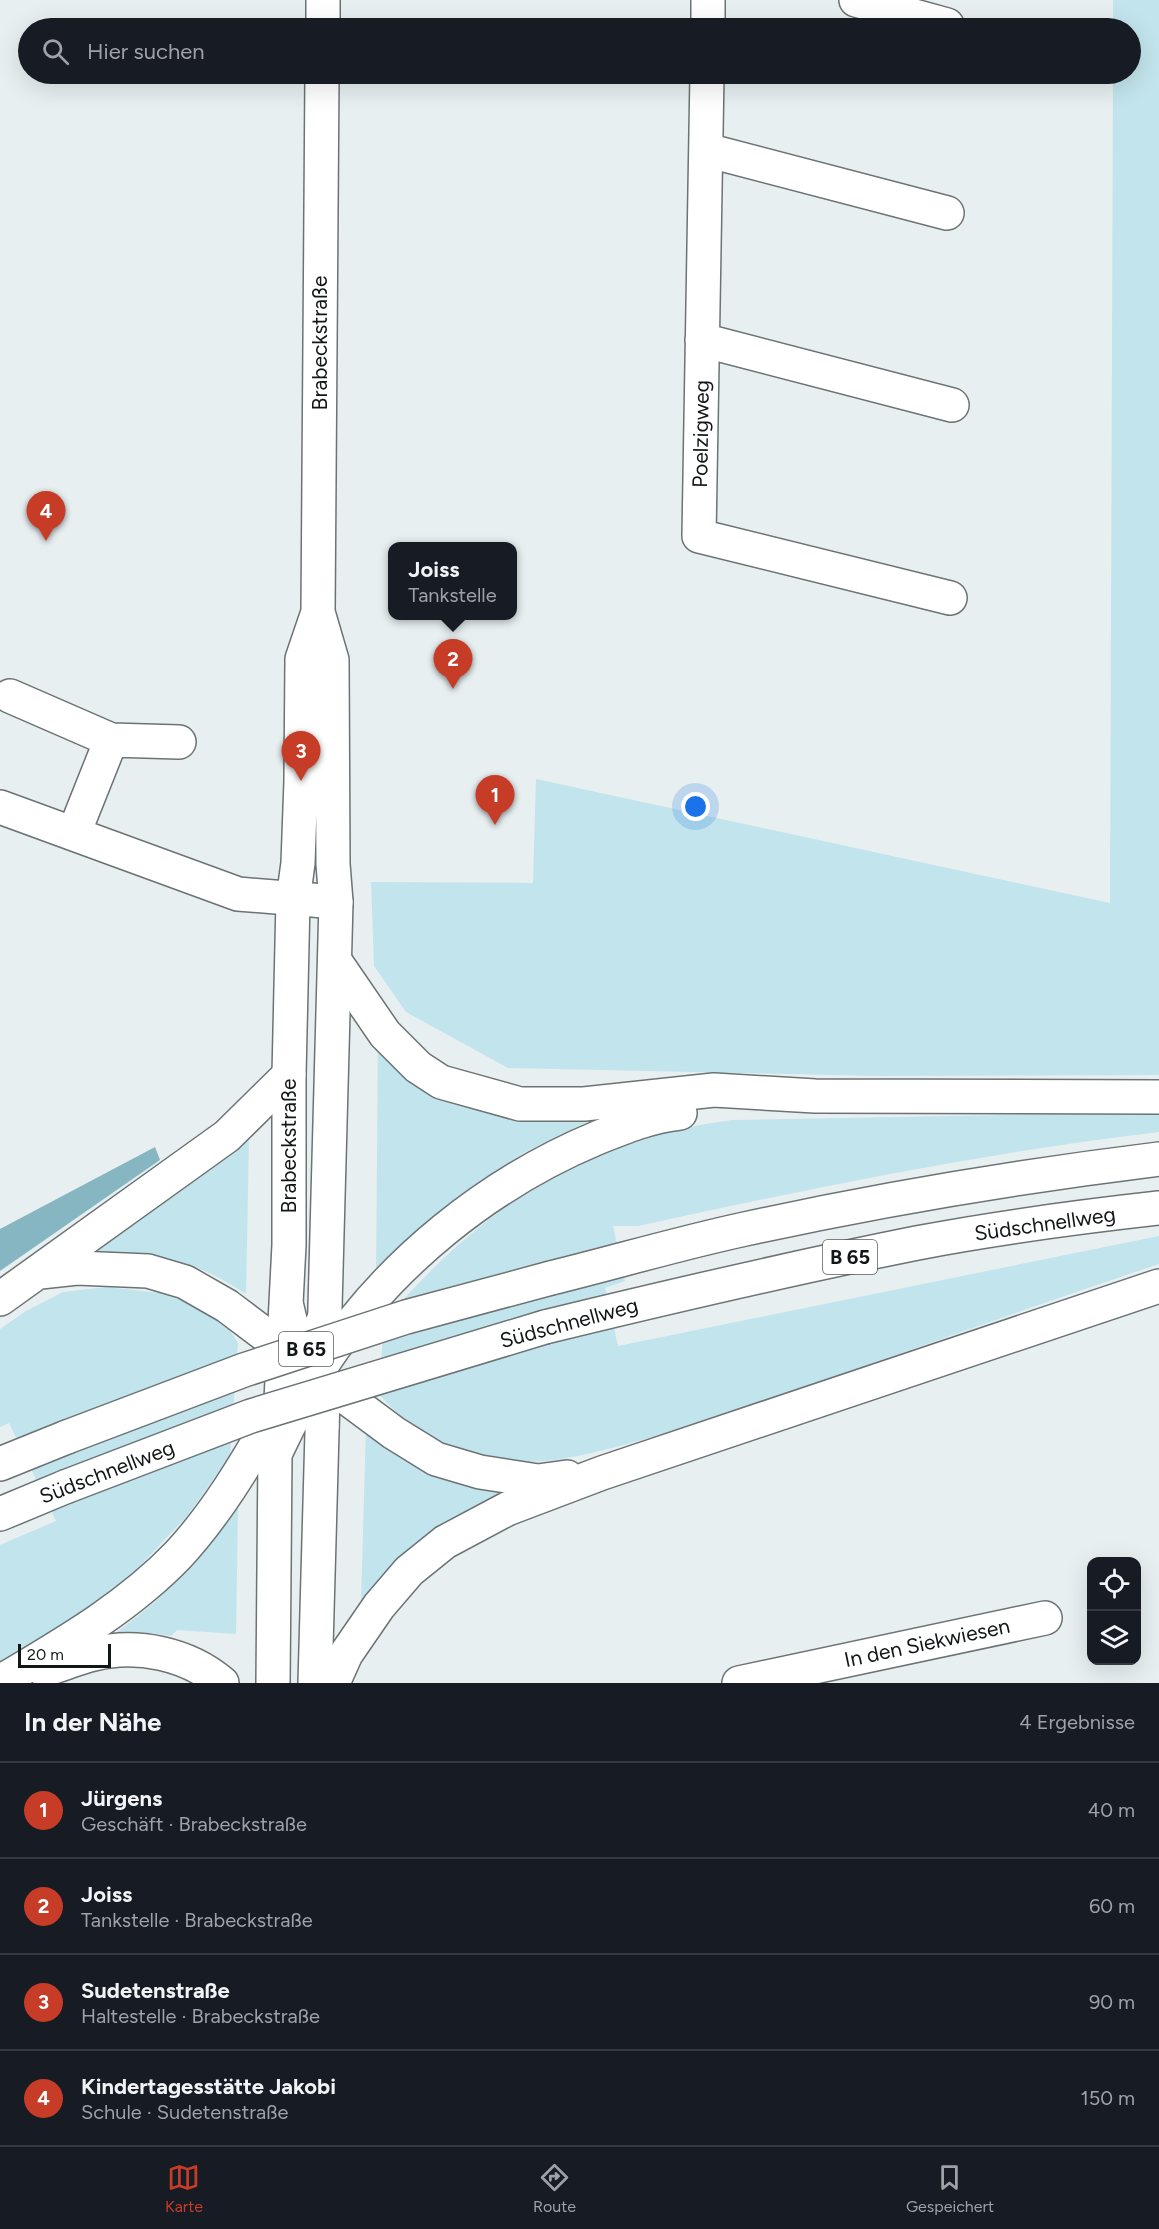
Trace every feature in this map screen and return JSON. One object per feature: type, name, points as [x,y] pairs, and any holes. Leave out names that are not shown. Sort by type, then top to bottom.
[{"type":"main road","points":[[323,0],[323,18]]},
{"type":"main road","points":[[708,0],[708,18]]},
{"type":"main road","points":[[856,0],[922,18]]},
{"type":"main road","name":"Brabeckstraße","points":[[305,1373],[325,1317],[336,902],[333,864],[332,660],[318,612],[322,84]]},
{"type":"main road","name":"Poelzigweg","points":[[707,84],[699,536],[951,598]]},
{"type":"main road","points":[[706,150],[947,213]]},
{"type":"main road","points":[[702,340],[952,405]]},
{"type":"main road","name":"Brabeckstraße","points":[[305,1373],[287,1307],[289,1074],[293,900],[298,863],[302,659],[318,612]]},
{"type":"main road","points":[[10,696],[111,740],[179,742]]},
{"type":"main road","points":[[74,833],[111,740]]},
{"type":"main road","points":[[0,807],[238,894],[336,902]]},
{"type":"main road","points":[[335,961],[385,1034],[418,1067],[441,1082],[520,1104],[584,1104],[714,1090],[815,1096],[1159,1097]]},
{"type":"main road","points":[[0,1299],[227,1136],[289,1074]]},
{"type":"main road","points":[[0,1682],[68,1641],[126,1601],[178,1555],[217,1505],[305,1373],[362,1311],[444,1229],[494,1192],[558,1154],[632,1124],[673,1114],[815,1096]]},
{"type":"main road","name":"B 65","points":[[0,1464],[276,1359],[406,1317],[551,1278],[768,1224],[1089,1168],[1159,1160]]},
{"type":"main road","name":"Südschnellweg","points":[[0,1514],[251,1416],[545,1327],[751,1277],[919,1243],[1159,1208]]},
{"type":"main road","points":[[38,1273],[77,1268],[148,1271],[185,1282],[236,1312],[305,1373],[394,1433],[447,1462],[480,1472],[538,1481],[602,1473]]},
{"type":"main road","points":[[333,1683],[346,1654],[379,1606],[409,1571],[445,1542],[507,1509],[602,1473],[1159,1286]]},
{"type":"main road","points":[[305,1373],[322,1426],[315,1683]]},
{"type":"main road","points":[[273,1683],[275,1454],[305,1373]]},
{"type":"main road","name":"In den Siekwiesen","points":[[740,1683],[1045,1618]]},
{"type":"main road","points":[[6,1683],[95,1653],[130,1650],[175,1656],[211,1674],[222,1683]]},
{"type":"shaded area","points":[[1113,0],[1159,0],[1159,1075],[881,1076],[508,1068],[406,1012],[374,966],[371,882],[533,883],[536,779],[1110,903],[1113,84],[1141,84],[1141,18],[1113,18]]},
{"type":"shaded area","points":[[378,1038],[409,1067],[599,1116],[525,1152],[470,1190],[376,1280]]},
{"type":"shaded area","points":[[1159,1112],[1159,1132],[963,1161],[768,1198],[638,1226],[613,1226],[625,1281],[605,1288],[618,1346],[1159,1236],[1159,1264],[707,1420],[631,1443],[565,1458],[538,1462],[504,1461],[464,1451],[445,1444],[409,1422],[380,1395],[384,1330],[392,1313],[409,1293],[456,1247],[491,1218],[526,1193],[604,1153],[687,1127],[732,1120]]},
{"type":"shaded area","points":[[249,1140],[246,1294],[207,1272],[172,1260],[135,1254],[91,1252]]},
{"type":"shaded area","points":[[155,1147],[160,1160],[0,1271],[0,1229]]},
{"type":"shaded area","points":[[107,1287],[160,1293],[198,1306],[227,1326],[238,1343],[230,1456],[187,1516],[138,1568],[96,1603],[20,1653],[0,1662],[0,1545],[56,1521],[9,1423],[0,1427],[0,1329],[26,1311],[63,1292]]},
{"type":"shaded area","points":[[366,1426],[512,1492],[466,1512],[428,1535],[393,1564],[361,1603]]},
{"type":"shaded area","points":[[238,1506],[236,1634],[177,1630],[171,1636],[142,1632],[116,1633],[155,1602],[200,1556]]},
{"type":"place","name":"Kindertagesstätte Jakobi","points":[[46,541]]},
{"type":"place","name":"Joiss","points":[[453,689]]},
{"type":"place","name":"Sudetenstraße","points":[[301,781]]},
{"type":"place","name":"Jürgens","points":[[495,825]]}]
